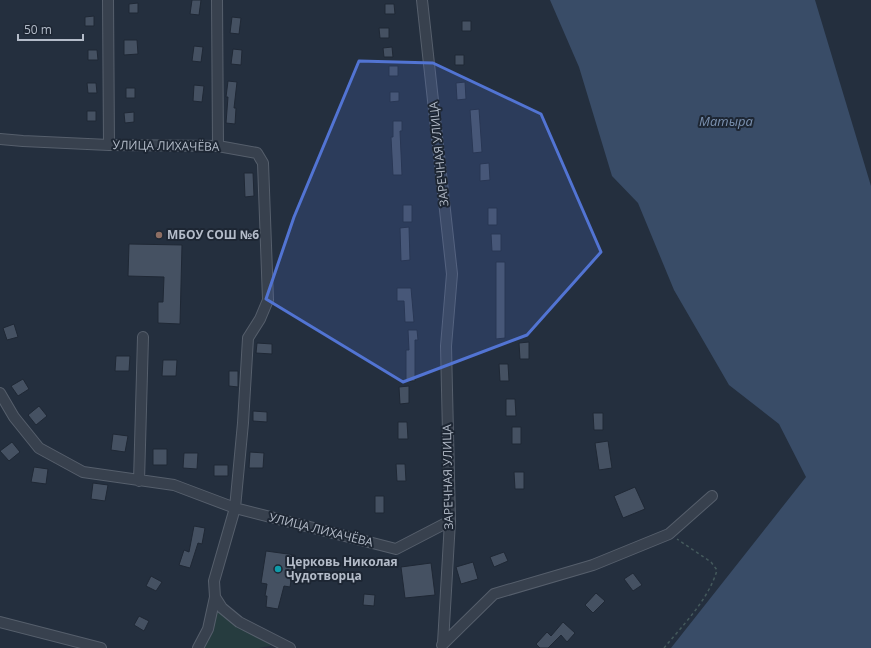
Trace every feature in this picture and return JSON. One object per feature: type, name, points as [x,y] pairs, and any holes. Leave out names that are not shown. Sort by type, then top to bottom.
[{"type":"street","points":[[108,0],[110,145]]},
{"type":"street","points":[[216,0],[218,146]]},
{"type":"street","name":"ЗАРЕЧНАЯ УЛИЦА","points":[[422,0],[452,274],[446,346],[450,521],[442,645]]},
{"type":"street","name":"УЛИЦА ЛИХАЧЁВА","points":[[0,139],[23,142],[110,145],[218,146],[257,153],[263,163],[268,300],[260,319],[248,338],[243,422],[235,508],[214,581],[215,597],[208,629],[198,648]]},
{"type":"street","points":[[139,481],[143,337]]},
{"type":"street","name":"УЛИЦА ЛИХАЧЁВА","points":[[0,393],[14,417],[39,448],[83,472],[174,485],[235,508],[396,549],[450,521]]},
{"type":"street","name":"ЗАРЕЧНАЯ УЛИЦА","points":[[442,645],[494,594],[593,565],[669,534],[712,496]]},
{"type":"street","points":[[215,597],[222,608],[239,622],[282,647]]},
{"type":"street","points":[[0,622],[101,648]]},
{"type":"path","points":[[664,648],[692,614],[714,581],[717,570],[711,562],[669,534]]},
{"type":"highlighted area","points":[[359,61],[433,63],[541,114],[601,252],[527,335],[403,382],[266,299],[294,217]]},
{"type":"green space","points":[[216,609],[227,618],[273,642],[270,646],[259,648],[202,648]]},
{"type":"water","name":"Матыра","points":[[550,0],[815,0],[871,186],[871,648],[671,648],[806,477],[779,424],[729,385],[674,290],[638,203],[612,176],[579,67]]},
{"type":"building","points":[[192,0],[201,0],[199,15],[190,14]]},
{"type":"building","points":[[138,3],[138,13],[129,13],[129,4]]},
{"type":"building","points":[[385,4],[394,4],[395,14],[385,14]]},
{"type":"building","points":[[94,16],[94,26],[85,26],[85,17]]},
{"type":"building","points":[[232,17],[241,18],[239,34],[230,33]]},
{"type":"building","points":[[462,21],[471,21],[471,31],[462,31]]},
{"type":"building","points":[[379,28],[389,28],[389,38],[380,38]]},
{"type":"building","points":[[124,40],[137,40],[138,54],[124,55]]},
{"type":"building","points":[[194,46],[203,47],[201,62],[192,61]]},
{"type":"building","points":[[392,47],[393,57],[384,57],[383,48]]},
{"type":"building","points":[[233,49],[242,50],[241,65],[231,64]]},
{"type":"building","points":[[88,50],[97,50],[98,60],[88,60]]},
{"type":"building","points":[[455,55],[464,55],[464,65],[455,65]]},
{"type":"building","points":[[389,66],[398,66],[398,76],[389,76]]},
{"type":"building","points":[[228,81],[237,82],[234,108],[236,108],[235,124],[226,123],[228,97],[226,97]]},
{"type":"building","points":[[465,82],[466,99],[457,100],[456,83]]},
{"type":"building","points":[[87,83],[96,83],[97,93],[88,93]]},
{"type":"building","points":[[194,85],[204,86],[202,102],[193,101]]},
{"type":"building","points":[[126,88],[135,88],[135,98],[126,98]]},
{"type":"building","points":[[390,92],[399,92],[399,101],[390,102]]},
{"type":"building","points":[[479,109],[482,152],[473,153],[470,110]]},
{"type":"building","points":[[87,111],[96,111],[96,121],[87,121]]},
{"type":"building","points":[[134,112],[134,122],[125,123],[124,113]]},
{"type":"building","points":[[393,121],[402,121],[402,131],[400,131],[402,175],[393,175],[391,137],[393,137]]},
{"type":"building","points":[[489,163],[490,180],[480,181],[480,164]]},
{"type":"building","points":[[244,173],[253,173],[254,196],[245,197]]},
{"type":"building","points":[[403,205],[412,205],[412,222],[403,222]]},
{"type":"building","points":[[488,208],[497,208],[497,225],[488,225]]},
{"type":"building","points":[[409,227],[410,260],[401,261],[400,228]]},
{"type":"building","points":[[491,234],[501,234],[501,251],[492,251]]},
{"type":"building","points":[[129,244],[182,245],[180,324],[158,323],[158,302],[163,302],[164,277],[128,276]]},
{"type":"building","points":[[496,262],[505,262],[505,338],[496,339]]},
{"type":"building","points":[[397,288],[411,288],[414,322],[405,322],[404,301],[397,301]]},
{"type":"building","points":[[14,324],[18,337],[7,340],[3,328]]},
{"type":"building","points":[[408,330],[417,330],[418,340],[415,340],[415,381],[406,381],[406,350],[409,350]]},
{"type":"building","points":[[529,342],[529,359],[520,359],[519,343]]},
{"type":"building","points":[[257,343],[272,344],[272,354],[256,353]]},
{"type":"building","points":[[116,356],[130,356],[129,371],[115,371]]},
{"type":"building","points":[[163,360],[177,360],[176,376],[162,376]]},
{"type":"building","points":[[499,364],[508,364],[509,381],[500,381]]},
{"type":"building","points":[[229,371],[238,371],[238,387],[229,386]]},
{"type":"building","points":[[23,379],[29,389],[18,396],[11,386]]},
{"type":"building","points":[[409,386],[409,403],[400,404],[399,387]]},
{"type":"building","points":[[506,399],[515,399],[516,416],[506,416]]},
{"type":"building","points":[[39,406],[47,416],[36,425],[28,415]]},
{"type":"building","points":[[253,411],[267,412],[267,422],[253,421]]},
{"type":"building","points":[[593,413],[603,413],[603,430],[594,430]]},
{"type":"building","points":[[398,422],[407,422],[408,439],[398,439]]},
{"type":"building","points":[[512,427],[521,427],[521,444],[512,444]]},
{"type":"building","points":[[113,434],[128,436],[125,452],[111,450]]},
{"type":"building","points":[[608,441],[612,468],[599,470],[595,443]]},
{"type":"building","points":[[12,442],[20,452],[9,461],[0,451]]},
{"type":"building","points":[[153,449],[167,449],[167,465],[153,465]]},
{"type":"building","points":[[250,452],[264,453],[263,468],[249,468]]},
{"type":"building","points":[[184,453],[198,453],[197,469],[183,468]]},
{"type":"building","points":[[396,464],[405,464],[406,481],[397,481]]},
{"type":"building","points":[[214,465],[228,465],[228,476],[214,476]]},
{"type":"building","points":[[34,467],[48,469],[46,484],[31,482]]},
{"type":"building","points":[[514,472],[524,472],[524,489],[515,489]]},
{"type":"building","points":[[93,483],[108,485],[105,501],[91,499]]},
{"type":"building","points":[[635,487],[645,509],[623,518],[614,496]]},
{"type":"building","points":[[375,496],[384,496],[384,513],[375,513]]},
{"type":"building","points":[[194,526],[205,528],[202,544],[198,543],[190,568],[179,565],[184,550],[189,552]]},
{"type":"building","name":"Церковь Николая Чудотворца","points":[[266,551],[295,555],[290,587],[284,586],[278,609],[266,607],[267,596],[265,596],[267,584],[261,583]]},
{"type":"building","points":[[504,552],[508,561],[494,567],[490,557]]},
{"type":"building","points":[[473,562],[478,579],[461,584],[456,567]]},
{"type":"building","points":[[431,563],[435,595],[405,598],[401,567]]},
{"type":"building","points":[[633,573],[642,585],[633,591],[624,579]]},
{"type":"building","points":[[151,576],[162,582],[156,591],[146,586]]},
{"type":"building","points":[[596,593],[605,601],[593,613],[585,605]]},
{"type":"building","points":[[364,594],[375,595],[374,606],[363,605]]},
{"type":"building","points":[[139,616],[149,621],[144,631],[134,625]]},
{"type":"building","points":[[563,622],[575,633],[567,642],[561,635],[548,648],[540,648],[536,644],[547,632],[551,636]]},
{"type":"place","name":"МБОУ СОШ №6","points":[[159,235]]},
{"type":"place","name":"Церковь Николая Чудотворца","points":[[278,569]]}]
